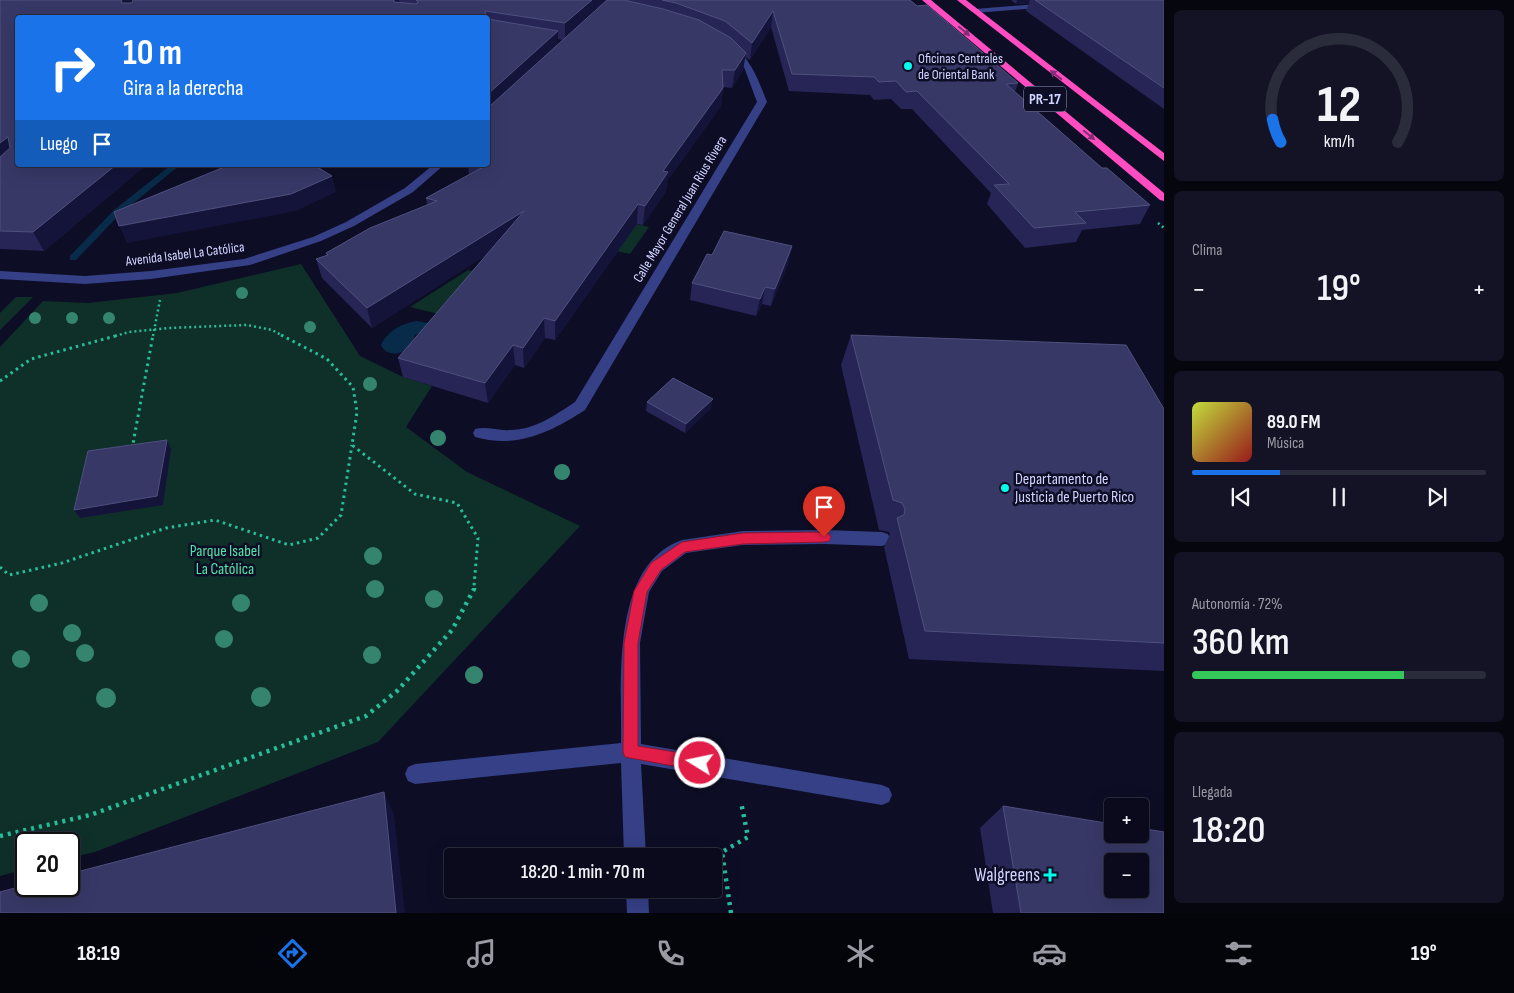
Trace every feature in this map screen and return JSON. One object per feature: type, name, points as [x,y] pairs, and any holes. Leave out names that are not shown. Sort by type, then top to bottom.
[{"type":"highway","name":"PR-17","points":[[926,0],[1164,198]]},
{"type":"highway","name":"PR-17","points":[[961,0],[1164,158]]},
{"type":"street","points":[[975,11],[1060,4]]},
{"type":"street","name":"Calle Mayor General Juan Rius Rivera","points":[[480,433],[506,437],[528,434],[548,427],[580,406],[585,398],[762,102],[748,66],[720,41]]},
{"type":"street","name":"Avenida Isabel La Católica","points":[[0,275],[85,280],[246,262],[317,239],[350,224],[390,202],[425,178],[437,167]]},
{"type":"street","points":[[635,848],[631,752],[631,643],[641,591],[656,566],[682,547],[743,538],[824,537],[882,539]]},
{"type":"street","points":[[415,774],[631,752],[882,795]]},
{"type":"street","points":[[637,898],[638,913]]},
{"type":"path","points":[[131,455],[166,272]]},
{"type":"path","points":[[0,381],[32,359],[129,332],[154,329],[247,325],[272,330],[327,359],[353,387],[357,412],[340,515],[318,538],[289,545],[215,520],[166,528],[62,563],[9,575],[0,567]]},
{"type":"path","points":[[0,836],[90,815],[366,716],[397,691],[452,630],[474,589],[478,538],[457,503],[415,494],[352,445]]},
{"type":"path","points":[[731,913],[722,852],[748,837],[734,769]]},
{"type":"green space","points":[[548,203],[649,227],[630,254],[611,250]]},
{"type":"green space","name":"Parque Isabel La Católica","points":[[301,264],[360,356],[403,377],[432,386],[406,427],[467,472],[580,526],[378,742],[95,852],[80,855],[80,832],[15,832],[15,872],[0,876],[0,347],[43,301],[88,303],[177,293]]},
{"type":"green space","points":[[468,270],[503,279],[467,321],[410,307]]},
{"type":"green space","points":[[16,297],[33,297],[0,330],[0,313]]},
{"type":"water","points":[[417,321],[428,323],[424,331],[415,335],[412,344],[407,350],[395,354],[383,349],[381,345],[391,332],[401,326]]},
{"type":"building","points":[[0,0],[122,0],[121,3],[132,3],[133,0],[394,0],[394,2],[416,4],[418,2],[416,0],[592,0],[565,23],[485,11],[486,15],[15,15],[15,167],[114,167],[33,232],[0,231],[0,157],[10,148],[8,137],[0,143]]},
{"type":"building","points":[[607,0],[624,0],[699,20],[731,38],[746,53],[735,70],[722,70],[723,88],[663,171],[668,172],[645,206],[638,204],[555,321],[544,318],[523,348],[513,345],[485,383],[398,358],[524,211],[367,308],[316,259],[328,255],[326,253],[370,228],[437,201],[426,198],[483,167],[490,167],[491,105]]},
{"type":"building","points":[[662,0],[910,0],[917,6],[927,5],[1018,83],[1006,84],[1102,168],[1107,168],[1150,205],[1075,212],[1086,223],[1034,228],[994,185],[1009,184],[917,91],[906,92],[896,81],[879,82],[874,77],[792,74],[773,11],[752,43],[725,21],[676,3]]},
{"type":"building","points":[[1035,0],[1164,0],[1164,88]]},
{"type":"building","points":[[490,19],[558,31],[490,92]]},
{"type":"building","points":[[224,167],[317,167],[332,176],[291,194],[119,226],[114,212]]},
{"type":"building","points":[[724,231],[792,246],[775,289],[765,287],[760,299],[692,283],[707,254],[712,255]]},
{"type":"building","points":[[851,335],[1126,345],[1164,409],[1164,643],[925,631],[897,518],[904,515],[905,509],[902,503],[893,500]]},
{"type":"building","points":[[673,378],[713,399],[686,424],[647,402]]},
{"type":"building","points":[[167,440],[157,496],[74,510],[88,451]]},
{"type":"building","points":[[384,792],[396,913],[0,913],[0,892],[15,888],[15,897],[80,897],[80,871]]},
{"type":"building","name":"Walgreens","points":[[1003,806],[1104,823],[1104,843],[1149,843],[1149,830],[1164,832],[1164,913],[1021,913]]},
{"type":"waterway","points":[[73,258],[117,212],[173,167]]},
{"type":"place","name":"Oficinas Centrales de Oriental Bank","points":[[908,66]]},
{"type":"place","name":"Departamento de Justicia de Puerto Rico","points":[[1005,488]]},
{"type":"place","name":"Walgreens","points":[[1050,875]]},
{"type":"route","points":[[700,763],[631,752],[631,643],[641,591],[656,566],[682,547],[743,538],[824,537]]}]
